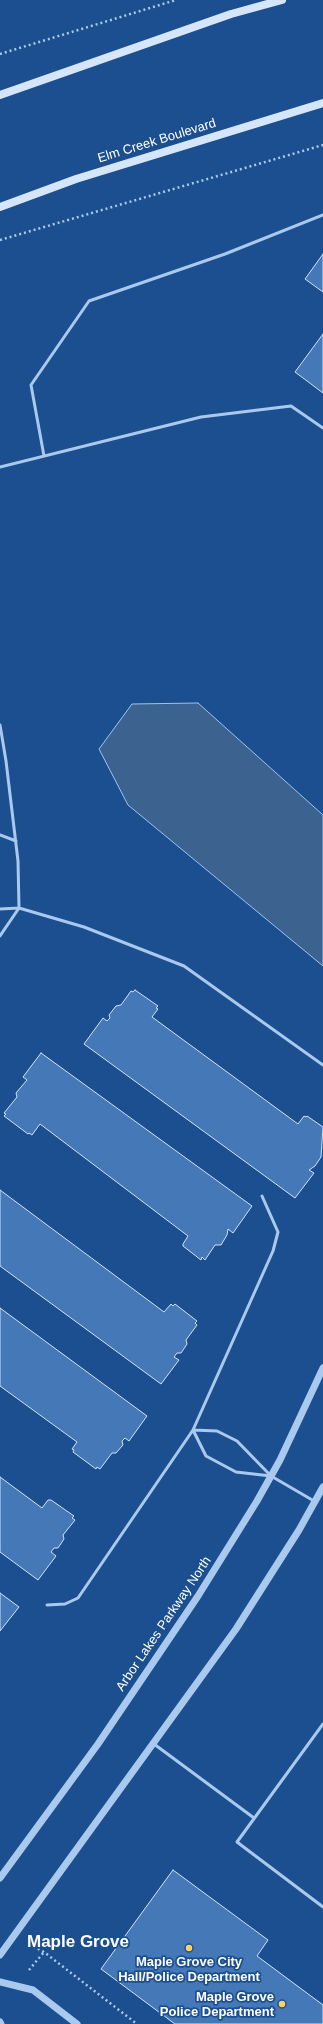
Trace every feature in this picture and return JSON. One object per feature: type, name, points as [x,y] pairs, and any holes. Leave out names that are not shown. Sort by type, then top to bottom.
[{"type":"main road","points":[[0,95],[231,14],[282,0]]},
{"type":"main road","name":"Elm Creek Boulevard","points":[[0,207],[76,179],[323,103]]},
{"type":"street","name":"Arbor Lakes Parkway North","points":[[0,1878],[98,1744],[198,1596],[271,1476],[323,1368]]},
{"type":"street","points":[[0,1955],[236,1629],[299,1530],[323,1487]]},
{"type":"street","points":[[0,1982],[33,1990],[77,2024]]},
{"type":"lane","points":[[44,456],[31,385],[89,301],[225,254],[323,215]]},
{"type":"lane","points":[[0,467],[201,417],[291,406],[323,428]]},
{"type":"lane","points":[[0,725],[16,841],[19,908],[0,936]]},
{"type":"lane","points":[[0,835],[16,841]]},
{"type":"lane","points":[[0,909],[19,908],[84,927],[184,966],[323,1065]]},
{"type":"lane","points":[[47,1605],[65,1604],[78,1598],[193,1430],[273,1251],[278,1232],[262,1196]]},
{"type":"lane","points":[[193,1430],[206,1456],[236,1472],[271,1476]]},
{"type":"lane","points":[[193,1430],[217,1432],[237,1441],[271,1476],[315,1502]]},
{"type":"lane","points":[[323,1724],[237,1842],[323,1907]]},
{"type":"lane","points":[[153,1744],[254,1818]]},
{"type":"path","points":[[0,54],[176,0]]},
{"type":"path","points":[[0,240],[323,145]]},
{"type":"path","points":[[44,1952],[137,2024]]},
{"type":"water","points":[[198,703],[323,815],[323,966],[128,805],[99,749],[132,704]]},
{"type":"building","points":[[323,254],[323,292],[305,279]]},
{"type":"building","points":[[323,334],[323,393],[295,372]]},
{"type":"building","points":[[135,990],[158,1006],[156,1008],[158,1009],[152,1017],[298,1124],[304,1116],[307,1116],[323,1127],[321,1157],[315,1166],[309,1170],[314,1173],[295,1198],[84,1044],[103,1018],[107,1021],[110,1018],[109,1015],[116,1006],[121,1005],[131,991],[133,992]]},
{"type":"building","points":[[41,1053],[252,1206],[233,1233],[228,1229],[227,1235],[221,1245],[215,1245],[205,1260],[202,1257],[201,1260],[183,1246],[188,1236],[40,1124],[32,1135],[29,1133],[28,1134],[4,1116],[6,1114],[4,1113],[17,1097],[16,1093],[27,1080],[23,1077]]},
{"type":"building","points":[[0,1190],[164,1312],[171,1304],[173,1306],[175,1304],[197,1321],[195,1323],[197,1325],[186,1340],[187,1344],[181,1353],[177,1353],[174,1357],[179,1360],[161,1384],[0,1266]]},
{"type":"building","points":[[0,1308],[147,1416],[129,1441],[125,1438],[122,1441],[123,1445],[116,1453],[112,1453],[100,1469],[97,1467],[96,1469],[73,1452],[74,1450],[72,1449],[77,1442],[0,1386]]},
{"type":"building","points":[[0,1477],[42,1508],[48,1500],[51,1500],[74,1516],[72,1518],[75,1520],[63,1535],[64,1539],[58,1548],[54,1548],[51,1552],[56,1556],[38,1580],[0,1552]]},
{"type":"building","points":[[0,1593],[19,1607],[0,1631]]},
{"type":"building","name":"Maple Grove City Hall/Police Department","points":[[173,1870],[268,1940],[257,1956],[323,2005],[323,2024],[175,2024],[101,1969]]},
{"type":"place","name":"Maple Grove City Hall/Police Department","points":[[189,1948]]},
{"type":"place","name":"Maple Grove Police Department","points":[[282,2004]]},
{"type":"district","name":"Maple Grove","points":[[78,1942]]}]
